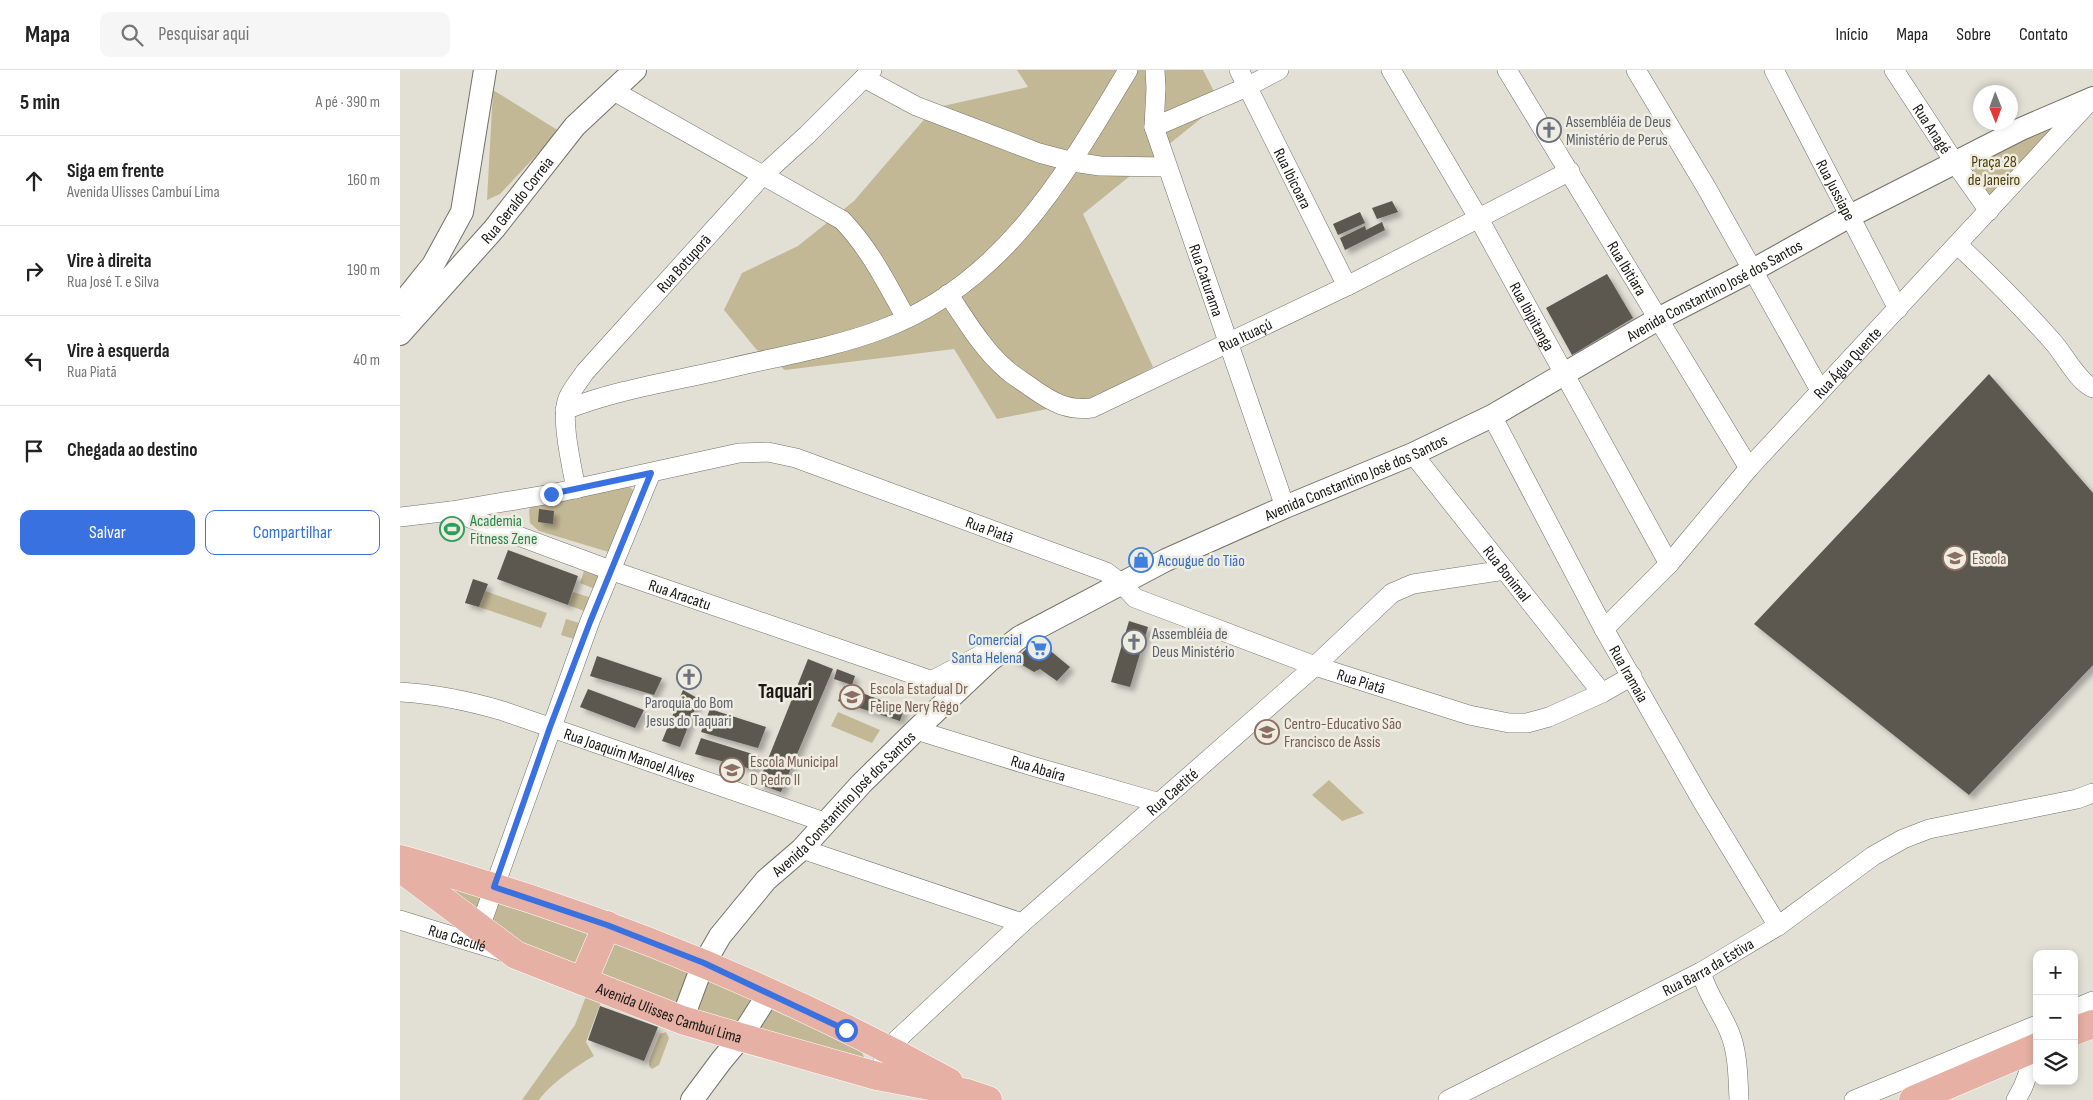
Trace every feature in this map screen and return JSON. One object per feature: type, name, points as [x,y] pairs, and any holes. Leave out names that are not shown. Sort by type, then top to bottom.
[{"type":"main road","name":"Avenida Ulisses Cambuí Lima","points":[[400,859],[441,870],[607,925],[704,963],[887,1049],[978,1096]]},
{"type":"main road","name":"Avenida Ulisses Cambuí Lima","points":[[400,868],[516,955],[682,1020],[876,1076],[978,1096]]},
{"type":"main road","points":[[583,981],[607,925]]},
{"type":"main road","points":[[1913,1100],[2033,1050]]},
{"type":"street","name":"Rua Geraldo Correia","points":[[400,306],[433,265],[462,212],[485,70]]},
{"type":"street","name":"Rua Geraldo Correia","points":[[400,334],[494,229],[575,126],[635,70]]},
{"type":"street","points":[[565,410],[603,397],[823,347],[881,330],[948,294],[986,266],[1017,236],[1073,162],[1128,70]]},
{"type":"street","name":"Rua Caturama","points":[[1155,70],[1154,127],[1166,167],[1285,507]]},
{"type":"street","points":[[1154,127],[1243,78],[1279,70]]},
{"type":"street","name":"Rua Ibipitanga","points":[[1391,70],[1478,219],[1669,564]]},
{"type":"street","name":"Rua Ibitiara","points":[[1507,70],[1749,468]]},
{"type":"street","points":[[1636,70],[1706,188],[1820,390]]},
{"type":"street","name":"Rua Jussiape","points":[[1774,70],[1898,309]]},
{"type":"street","name":"Rua Anagé","points":[[1894,70],[1989,211]]},
{"type":"street","points":[[868,74],[916,106],[1021,146],[1073,162],[1100,166],[1166,167]]},
{"type":"street","name":"Rua Botuporã","points":[[576,488],[566,432],[565,410],[571,391],[585,372],[762,176],[868,74]]},
{"type":"street","name":"Rua Ibicoara","points":[[1243,78],[1348,286]]},
{"type":"street","points":[[612,90],[842,220],[857,235],[906,318]]},
{"type":"street","name":"Avenida Constantino José dos Santos","points":[[682,1020],[692,988],[720,936],[766,880],[802,849],[861,784],[916,730],[1009,645],[1034,628],[1121,582],[1285,507],[1414,454],[1492,416],[1658,319],[1753,270],[1850,216],[2021,129],[2092,98]]},
{"type":"street","name":"Rua Água Quente","points":[[1604,629],[1669,564],[1749,468],[1820,390],[1958,245],[2092,98]]},
{"type":"street","name":"Rua Ituaçú","points":[[948,294],[990,353],[1007,370],[1050,401],[1066,408],[1079,409],[1103,404],[1348,286],[1570,171]]},
{"type":"street","points":[[462,212],[494,229]]},
{"type":"street","points":[[1958,245],[2000,284],[2054,344],[2084,382],[2093,388]]},
{"type":"street","name":"Rua Iramaia","points":[[1492,416],[1604,629],[1702,801],[1778,926]]},
{"type":"street","name":"Rua Piatã","points":[[451,511],[651,473],[739,453],[768,452],[796,458],[1106,572],[1121,582],[1135,598],[1315,666],[1469,715],[1510,723],[1527,723],[1543,719],[1602,693],[1632,676]]},
{"type":"street","name":"Rua Bonimal","points":[[1414,454],[1602,693]]},
{"type":"street","points":[[480,927],[550,727],[610,570],[651,473]]},
{"type":"street","name":"Rua Aracatu","points":[[400,517],[451,511],[610,570],[959,690]]},
{"type":"street","name":"Rua Caetité","points":[[876,1076],[887,1049],[1022,923],[1315,666],[1392,593],[1413,584],[1505,570]]},
{"type":"street","points":[[931,681],[994,648],[1009,645]]},
{"type":"street","name":"Rua Joaquim Manoel Alves","points":[[400,692],[427,693],[459,699],[550,727],[827,823]]},
{"type":"street","name":"Rua Abaíra","points":[[916,730],[1160,803]]},
{"type":"street","name":"Rua Barra da Estiva","points":[[1448,1100],[1702,972],[1778,926],[1873,856],[1896,843],[1929,829],[2076,799],[2093,793]]},
{"type":"street","points":[[802,849],[1022,923]]},
{"type":"street","name":"Rua Caculé","points":[[400,920],[516,955]]},
{"type":"street","points":[[1702,972],[1705,987],[1730,1033],[1734,1047],[1738,1100]]},
{"type":"street","points":[[692,1100],[741,1038],[769,993]]},
{"type":"street","points":[[2078,1024],[2093,1001]]},
{"type":"street","points":[[1854,1100],[2033,1027]]},
{"type":"street","points":[[2016,1100],[2033,1059]]},
{"type":"green space","points":[[1017,70],[1203,70],[1220,103],[1083,214],[1153,367],[1093,400],[997,419],[954,349],[785,370],[756,349],[724,310],[742,273],[798,246],[854,201],[934,108],[1028,87]]},
{"type":"green space","points":[[493,90],[559,131],[500,194],[487,200]]},
{"type":"green space","name":"Praça 28 de Janeiro","points":[[2055,123],[2040,143],[1992,198],[1967,165]]},
{"type":"green space","points":[[625,486],[630,487],[635,492],[612,553],[539,531],[530,523],[529,510],[532,505]]},
{"type":"green space","points":[[584,571],[599,576],[595,589],[580,583]]},
{"type":"green space","points":[[485,591],[547,613],[541,628],[479,607]]},
{"type":"green space","points":[[573,592],[592,598],[587,612],[568,605]]},
{"type":"green space","points":[[566,619],[583,624],[577,640],[561,635]]},
{"type":"green space","points":[[838,712],[880,730],[872,743],[831,726]]},
{"type":"green space","points":[[1329,780],[1364,813],[1342,821],[1312,795]]},
{"type":"green space","points":[[440,885],[593,928],[859,1046],[864,1057],[851,1056],[791,1042],[527,953]]},
{"type":"green space","points":[[586,996],[601,1002],[586,1042],[594,1056],[557,1081],[539,1100],[522,1100],[575,1025]]},
{"type":"green space","points":[[666,1032],[669,1038],[659,1065],[652,1069],[649,1066],[649,1061],[660,1034]]},
{"type":"building","points":[[1392,201],[1398,212],[1377,219],[1372,208]]},
{"type":"building","points":[[1360,212],[1365,223],[1338,235],[1333,224]]},
{"type":"building","points":[[1382,222],[1385,230],[1345,250],[1340,238],[1365,226],[1366,230]]},
{"type":"building","points":[[1607,274],[1633,318],[1572,355],[1546,308]]},
{"type":"building","name":"Escola","points":[[1989,374],[2093,493],[2093,665],[1969,795],[1754,624]]},
{"type":"building","points":[[539,509],[554,511],[553,524],[538,522]]},
{"type":"building","points":[[508,550],[578,576],[568,605],[497,579]]},
{"type":"building","points":[[473,579],[488,584],[479,607],[465,603]]},
{"type":"building","points":[[1129,621],[1148,627],[1130,687],[1111,682]]},
{"type":"building","points":[[1036,639],[1070,667],[1057,681],[1040,669],[1034,672],[1009,657],[1015,650],[1022,653]]},
{"type":"building","points":[[597,656],[662,678],[654,695],[590,676]]},
{"type":"building","points":[[808,659],[833,669],[781,792],[758,784]]},
{"type":"building","points":[[837,669],[855,676],[852,685],[834,679]]},
{"type":"building","points":[[844,686],[904,709],[900,721],[838,701]]},
{"type":"building","points":[[588,689],[644,710],[635,728],[580,707]]},
{"type":"building","points":[[683,690],[699,699],[680,747],[662,741]]},
{"type":"building","points":[[710,709],[766,727],[758,748],[701,732]]},
{"type":"building","points":[[701,738],[759,756],[755,770],[695,754]]},
{"type":"building","points":[[600,1006],[658,1027],[644,1061],[588,1040]]},
{"type":"place","name":"Assembléia de Deus Ministério de Perus","points":[[1549,130]]},
{"type":"place","name":"Academia Fitness Zene","points":[[452,529]]},
{"type":"place","name":"Escola","points":[[1955,558]]},
{"type":"place","name":"Acougue do Tião","points":[[1141,560]]},
{"type":"place","name":"Assembléia de Deus Ministério","points":[[1134,642]]},
{"type":"place","name":"Comercial Santa Helena","points":[[1039,648]]},
{"type":"place","name":"Paroquia do Bom Jesus do Taquari","points":[[689,677]]},
{"type":"place","name":"Escola Estadual Dr Felipe Nery Rêgo","points":[[852,697]]},
{"type":"place","name":"Centro-Educativo São Francisco de Assis","points":[[1267,732]]},
{"type":"place","name":"Escola Municipal D Pedro II","points":[[732,770]]},
{"type":"district","name":"Taquari","points":[[785,691]]},
{"type":"route","points":[[551,494],[651,473],[610,570],[550,727],[536,773],[494,887],[607,925],[704,963],[846,1030]]}]
